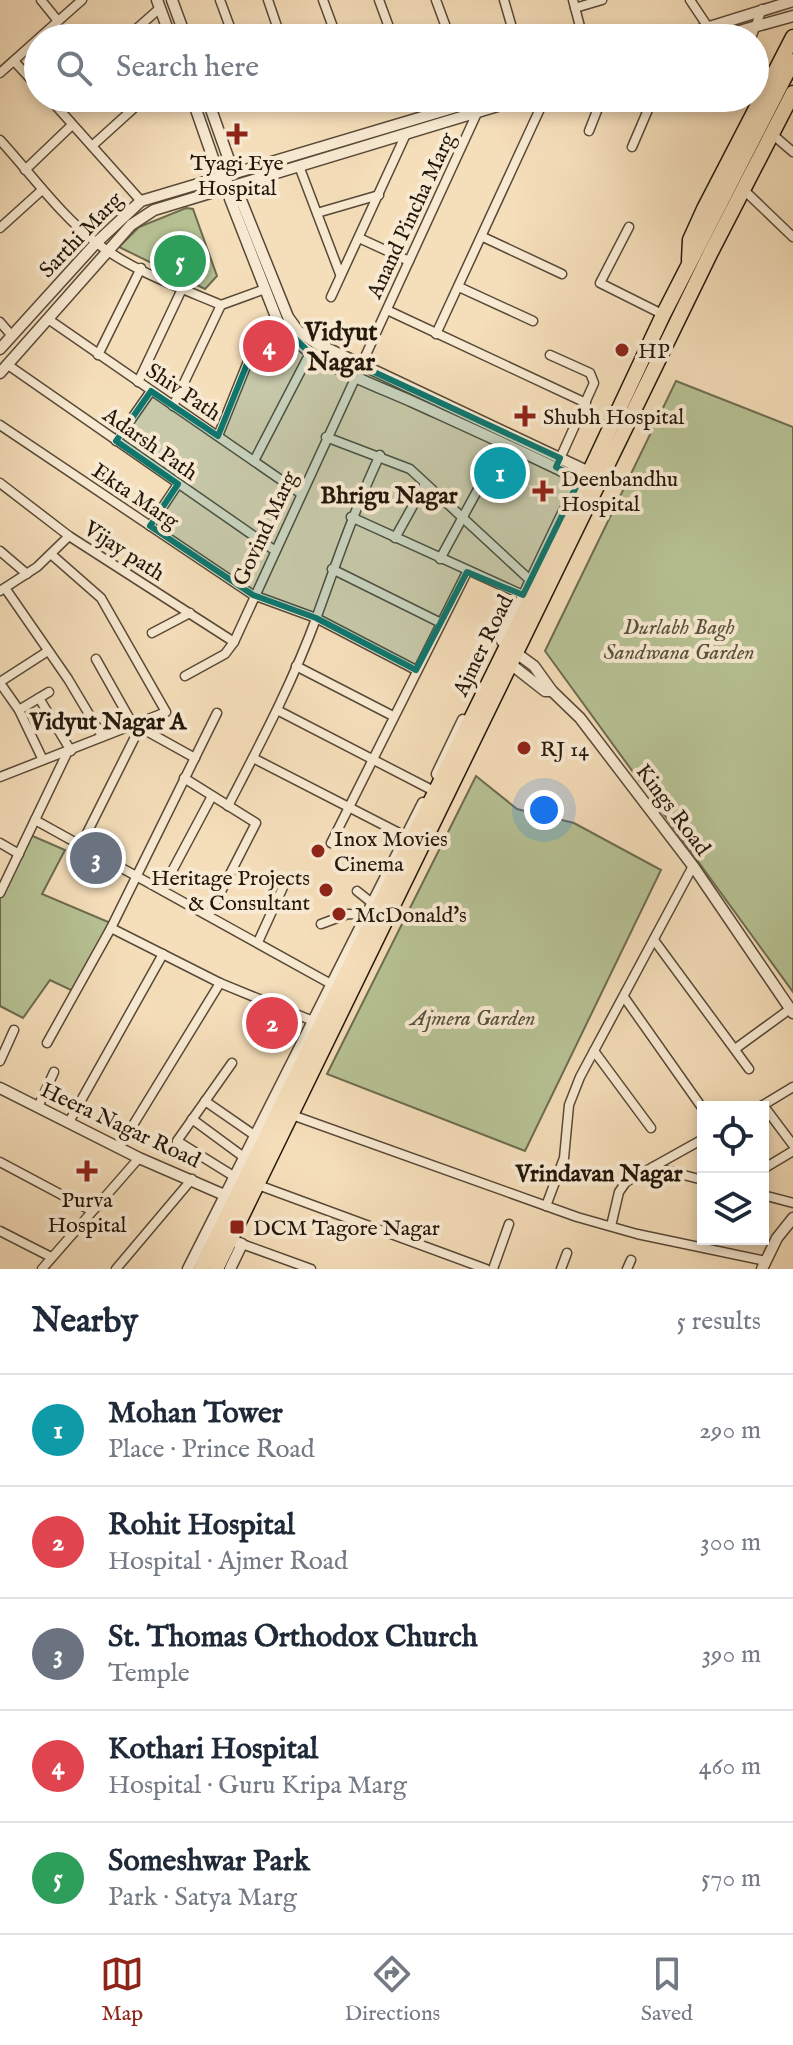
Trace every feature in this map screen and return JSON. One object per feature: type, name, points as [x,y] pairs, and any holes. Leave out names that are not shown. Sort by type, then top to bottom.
[{"type":"highway","name":"Ajmer Road","points":[[769,84],[793,37]]},
{"type":"highway","points":[[769,108],[793,61]]},
{"type":"highway","name":"Ajmer Road","points":[[201,1269],[505,654],[793,93]]},
{"type":"highway","name":"Ajmer Road","points":[[236,1200],[258,1185],[292,1115],[505,654],[584,475],[661,313],[688,265],[690,240],[755,112]]},
{"type":"highway","points":[[688,265],[767,112]]},
{"type":"highway","name":"Ajmer Road","points":[[216,1269],[237,1242],[236,1200]]},
{"type":"street","points":[[41,0],[58,21]]},
{"type":"street","points":[[55,24],[82,0]]},
{"type":"street","points":[[174,0],[182,24]]},
{"type":"street","points":[[220,0],[229,24]]},
{"type":"street","points":[[268,0],[276,24]]},
{"type":"street","points":[[323,0],[332,24]]},
{"type":"street","points":[[379,0],[388,24]]},
{"type":"street","points":[[436,0],[445,24]]},
{"type":"street","points":[[504,0],[511,24]]},
{"type":"street","points":[[579,24],[574,4],[602,0]]},
{"type":"street","points":[[691,0],[706,24]]},
{"type":"street","points":[[717,24],[793,1]]},
{"type":"street","points":[[139,24],[158,4],[166,24]]},
{"type":"street","points":[[762,9],[758,24],[793,16]]},
{"type":"street","points":[[0,73],[24,52]]},
{"type":"street","points":[[14,61],[24,72]]},
{"type":"street","points":[[63,112],[141,201]]},
{"type":"street","points":[[92,146],[130,112]]},
{"type":"street","points":[[197,112],[215,164],[239,195],[288,317],[298,331],[357,370]]},
{"type":"street","points":[[188,1269],[236,1200],[235,1177],[405,836],[505,654],[523,595],[584,475],[357,370],[310,353],[290,339],[278,322],[230,199],[229,160],[212,112]]},
{"type":"street","name":"Sarthi Marg","points":[[0,349],[96,243],[141,201],[228,181],[398,133],[449,112]]},
{"type":"street","points":[[4,369],[131,225],[154,210],[228,181],[299,166],[398,133],[480,112]]},
{"type":"street","points":[[436,334],[539,112]]},
{"type":"street","points":[[589,131],[596,112]]},
{"type":"street","points":[[632,147],[647,112]]},
{"type":"street","name":"Anand Pincha Marg","points":[[357,370],[477,113]]},
{"type":"street","points":[[25,170],[72,125]]},
{"type":"street","points":[[331,297],[379,195],[398,133]]},
{"type":"street","points":[[771,133],[793,152]]},
{"type":"street","points":[[1,145],[42,190],[107,251],[221,305],[265,289]]},
{"type":"street","points":[[299,166],[340,274]]},
{"type":"street","points":[[0,228],[42,190]]},
{"type":"street","points":[[744,190],[793,237]]},
{"type":"street","points":[[317,213],[379,195]]},
{"type":"street","points":[[629,227],[600,283],[661,313]]},
{"type":"street","points":[[483,237],[562,274]]},
{"type":"street","points":[[359,238],[409,261]]},
{"type":"street","points":[[98,355],[141,268]]},
{"type":"street","points":[[459,287],[533,321]]},
{"type":"street","points":[[138,382],[182,289]]},
{"type":"street","points":[[173,406],[221,305]]},
{"type":"street","points":[[387,310],[586,403]]},
{"type":"street","name":"Shiv Path","points":[[48,319],[300,493]]},
{"type":"street","points":[[0,322],[12,336]]},
{"type":"street","points":[[218,436],[257,339],[278,322]]},
{"type":"street","points":[[254,461],[310,353]]},
{"type":"street","points":[[550,355],[594,377],[586,403],[558,463]]},
{"type":"street","name":"Adarsh Path","points":[[4,369],[116,441],[274,550]]},
{"type":"street","name":"Govind Marg","points":[[234,642],[357,370]]},
{"type":"street","points":[[116,441],[151,391]]},
{"type":"street","name":"Ekta Marg","points":[[0,425],[253,595],[316,618],[416,670]]},
{"type":"street","points":[[326,437],[380,455],[410,469],[530,580]]},
{"type":"street","points":[[228,806],[277,710],[316,618],[351,517],[380,455]]},
{"type":"street","points":[[440,559],[464,520],[483,480]]},
{"type":"street","name":"Vijay path","points":[[0,483],[69,536],[234,642]]},
{"type":"street","points":[[150,526],[178,484]]},
{"type":"street","points":[[395,538],[425,484]]},
{"type":"street","points":[[351,517],[523,595]]},
{"type":"street","points":[[69,536],[52,555],[3,590],[48,651],[102,736]]},
{"type":"street","points":[[0,551],[27,574]]},
{"type":"street","points":[[0,777],[166,712],[101,598],[52,555]]},
{"type":"street","points":[[332,569],[441,623]]},
{"type":"street","points":[[331,843],[467,572]]},
{"type":"street","points":[[152,633],[190,613]]},
{"type":"street","points":[[185,676],[225,654],[234,642]]},
{"type":"street","points":[[42,758],[19,710],[0,683],[48,651]]},
{"type":"street","name":"Kings Road","points":[[505,654],[534,666],[552,691],[580,718],[693,866],[791,1011]]},
{"type":"street","points":[[96,659],[136,725],[195,758]]},
{"type":"street","points":[[296,666],[393,716]]},
{"type":"street","points":[[19,710],[49,692]]},
{"type":"street","points":[[39,698],[69,752]]},
{"type":"street","points":[[277,710],[430,789]]},
{"type":"street","points":[[47,1043],[111,928],[217,713]]},
{"type":"street","points":[[81,845],[136,725]]},
{"type":"street","points":[[0,893],[69,752]]},
{"type":"street","points":[[253,758],[405,836]]},
{"type":"street","points":[[184,778],[251,818],[256,829],[209,915]]},
{"type":"street","points":[[162,890],[212,796]]},
{"type":"street","points":[[35,820],[331,984]]},
{"type":"street","points":[[0,843],[19,854]]},
{"type":"street","points":[[546,1206],[564,1158],[569,1105],[594,1051],[693,866]]},
{"type":"street","points":[[258,942],[284,885]]},
{"type":"street","points":[[357,891],[372,903]]},
{"type":"street","points":[[321,924],[348,914],[365,915]]},
{"type":"street","points":[[111,928],[220,983],[313,1021]]},
{"type":"street","points":[[654,940],[749,1069]]},
{"type":"street","points":[[69,1122],[163,954]]},
{"type":"street","points":[[119,1148],[220,983]]},
{"type":"street","points":[[624,997],[697,1101]]},
{"type":"street","points":[[735,1049],[791,1011]]},
{"type":"street","points":[[0,1061],[14,1030]]},
{"type":"street","points":[[594,1051],[651,1128]]},
{"type":"street","points":[[232,1063],[177,1141],[235,1177]]},
{"type":"street","points":[[38,1107],[54,1072]]},
{"type":"street","points":[[769,1101],[793,1087]]},
{"type":"street","name":"Heera Nagar Road","points":[[0,1088],[139,1158],[236,1200]]},
{"type":"street","points":[[205,1101],[257,1137]]},
{"type":"street","points":[[292,1115],[546,1206],[764,1265],[777,1238],[793,1218]]},
{"type":"street","points":[[769,1116],[793,1148],[769,1165]]},
{"type":"street","points":[[192,1119],[245,1158]]},
{"type":"street","points":[[611,1226],[626,1182],[697,1142]]},
{"type":"street","points":[[42,1269],[139,1158]]},
{"type":"street","points":[[0,1162],[92,1211]]},
{"type":"street","points":[[652,1167],[697,1178]]},
{"type":"street","points":[[116,1269],[192,1179]]},
{"type":"street","points":[[258,1185],[486,1269]]},
{"type":"street","points":[[769,1197],[793,1203]]},
{"type":"street","points":[[493,1269],[509,1224]]},
{"type":"street","points":[[1,1232],[51,1257]]},
{"type":"street","points":[[230,1269],[237,1242],[311,1269]]},
{"type":"street","points":[[561,1269],[567,1253]]},
{"type":"highlighted area","points":[[278,322],[310,353],[354,375],[359,365],[560,458],[556,467],[580,479],[523,595],[467,572],[416,670],[316,618],[253,595],[150,526],[178,484],[116,441],[151,391],[218,436],[257,339]]},
{"type":"green space","points":[[186,208],[193,209],[217,276],[205,289],[119,247],[139,227]]},
{"type":"green space","name":"Durlabh Bagh Sandwana Garden","points":[[676,381],[793,427],[793,992],[545,651]]},
{"type":"green space","name":"Ajmera Garden","points":[[476,776],[517,809],[574,823],[661,870],[525,1151],[327,1074]]},
{"type":"green space","points":[[28,834],[65,850],[42,894],[113,924],[75,992],[50,980],[23,1018],[0,1006],[0,893]]},
{"type":"place","name":"Tyagi Eye Hospital","points":[[237,134]]},
{"type":"place","name":"Someshwar Park","points":[[180,261]]},
{"type":"place","name":"Kothari Hospital","points":[[269,346]]},
{"type":"place","name":"HP","points":[[622,350]]},
{"type":"place","name":"Shubh Hospital","points":[[525,416]]},
{"type":"place","name":"Mohan Tower","points":[[500,473]]},
{"type":"place","name":"Deenbandhu Hospital","points":[[543,491]]},
{"type":"place","name":"RJ 14","points":[[524,748]]},
{"type":"place","name":"Inox Movies Cinema","points":[[318,851]]},
{"type":"place","name":"St. Thomas Orthodox Church","points":[[96,858]]},
{"type":"place","name":"Heritage Projects & Consultant","points":[[326,890]]},
{"type":"place","name":"McDonald's","points":[[339,914]]},
{"type":"place","name":"Rohit Hospital","points":[[272,1023]]},
{"type":"place","name":"Purva Hospital","points":[[87,1171]]},
{"type":"place","name":"DCM Tagore Nagar","points":[[237,1227]]},
{"type":"district","name":"Vidyut Nagar","points":[[341,346]]},
{"type":"district","name":"Bhrigu Nagar","points":[[389,495]]},
{"type":"district","name":"Vidyut Nagar A","points":[[108,721]]},
{"type":"district","name":"Vrindavan Nagar","points":[[599,1173]]}]
